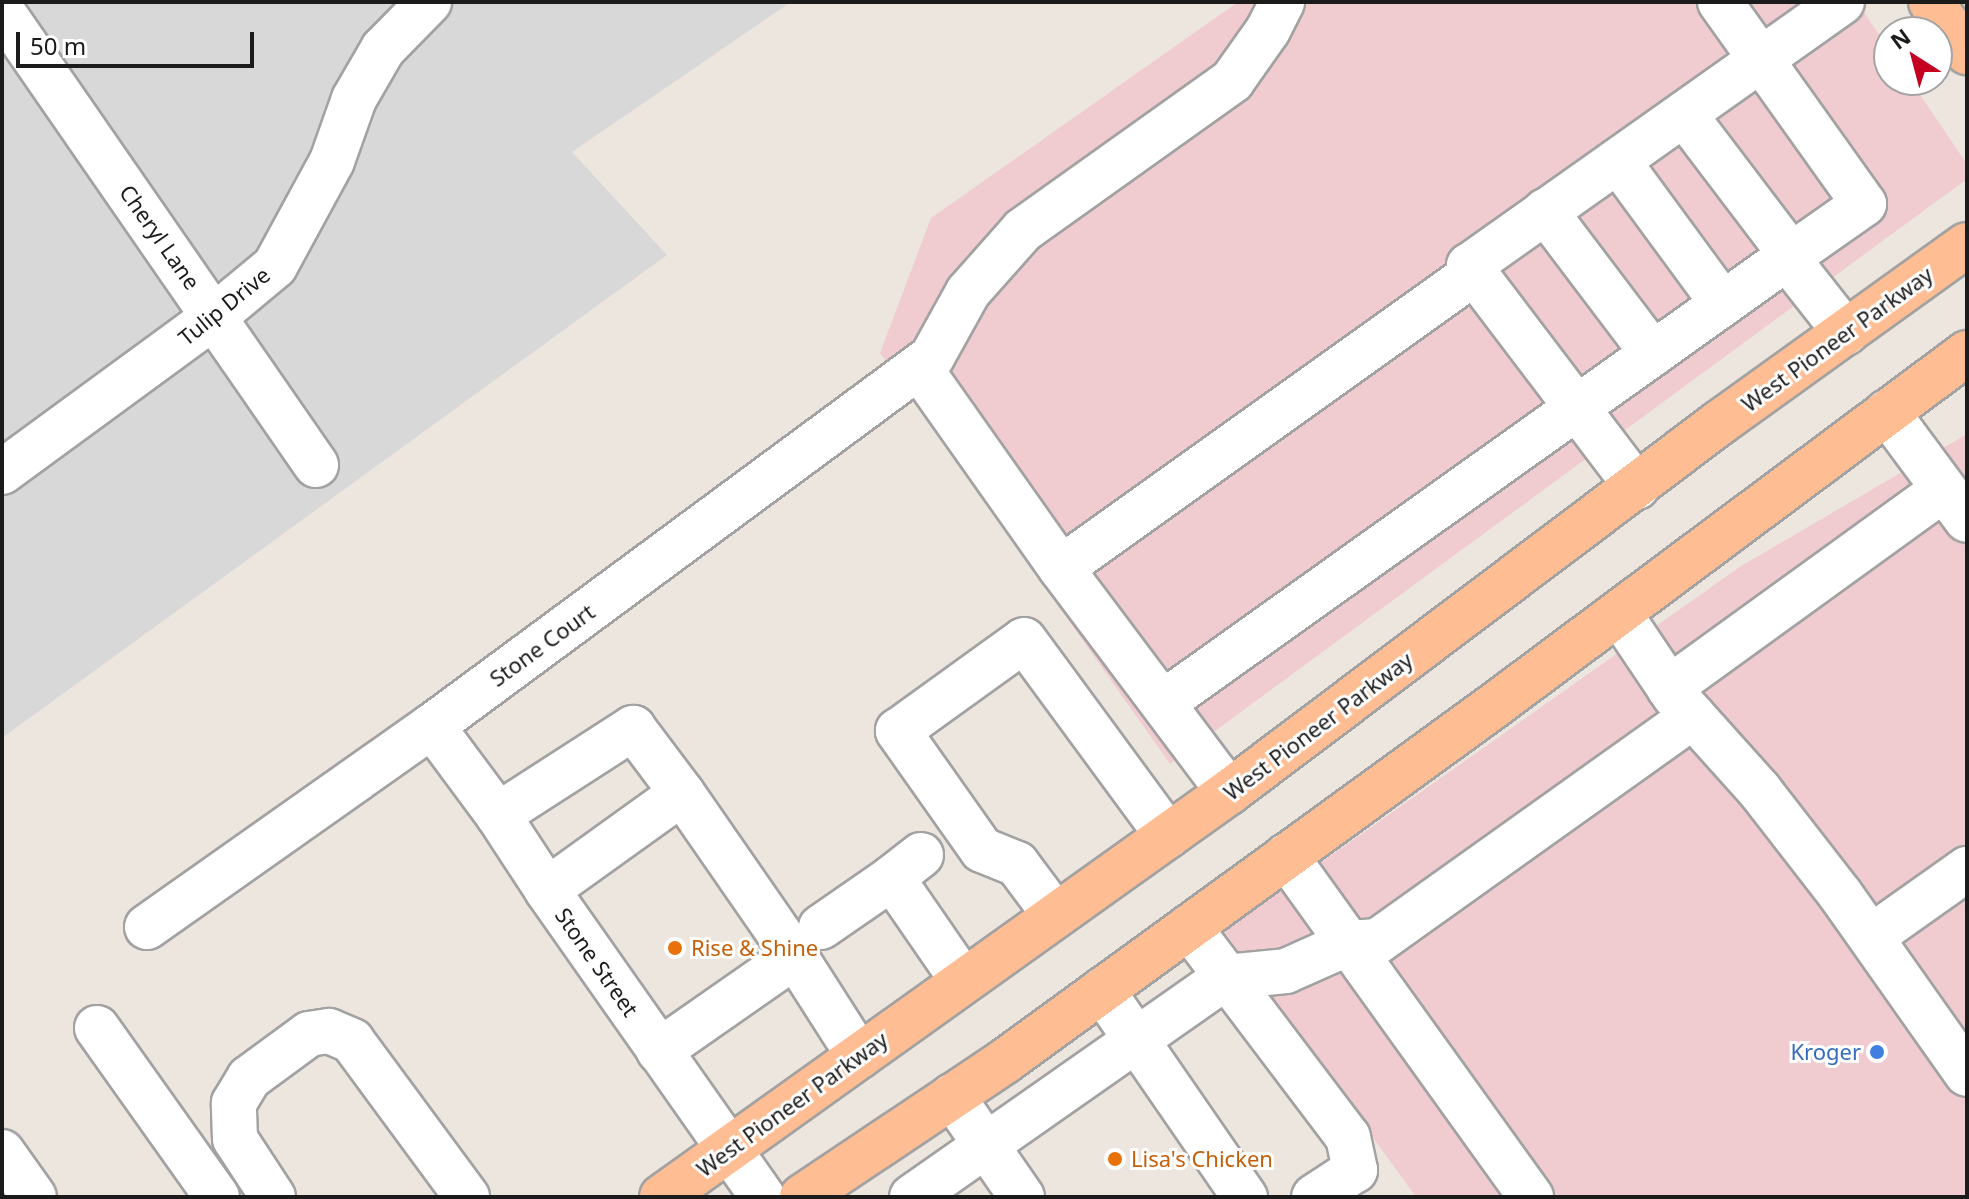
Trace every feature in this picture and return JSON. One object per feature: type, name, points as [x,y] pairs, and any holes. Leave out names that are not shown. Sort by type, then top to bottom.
[{"type":"main road","points":[[1931,2],[1967,52]]},
{"type":"main road","name":"West Pioneer Parkway","points":[[662,1197],[1229,792],[1967,245]]},
{"type":"main road","points":[[802,1197],[952,1096],[1189,927],[1619,613],[1967,353]]},
{"type":"street","name":"Tulip Drive","points":[[2,472],[215,316],[275,266],[332,161],[354,99],[383,49],[429,2]]},
{"type":"street","points":[[1229,792],[1061,568],[925,362],[968,292],[1023,230],[1232,81],[1268,30],[1282,2]]},
{"type":"street","points":[[1164,702],[1864,204],[1720,2]]},
{"type":"street","points":[[1637,487],[1469,266],[1842,2]]},
{"type":"street","name":"Cheryl Lane","points":[[2,11],[316,465]]},
{"type":"street","points":[[1684,114],[1846,333]]},
{"type":"street","points":[[1618,161],[1723,304]]},
{"type":"street","points":[[1545,211],[1653,354]]},
{"type":"street","points":[[1061,568],[1474,273]]},
{"type":"street","name":"Stone Court","points":[[147,927],[432,726],[925,362]]},
{"type":"street","points":[[875,1148],[911,1197],[1226,977],[1286,971],[1349,943],[1378,941],[1681,702],[1955,504],[1887,412]]},
{"type":"street","points":[[1619,613],[1681,702],[1760,791],[1871,937],[1967,1074]]},
{"type":"street","points":[[1055,915],[1017,864],[982,850],[898,731],[1024,640],[1168,836]]},
{"type":"street","name":"Stone Street","points":[[432,726],[498,815],[547,890],[763,1197]]},
{"type":"street","points":[[498,815],[633,728],[682,793],[808,941],[859,1056]]},
{"type":"street","points":[[547,890],[682,793]]},
{"type":"street","points":[[1286,856],[1531,1197]]},
{"type":"street","points":[[659,1051],[907,866],[963,981]]},
{"type":"street","points":[[1871,937],[1967,869]]},
{"type":"street","points":[[1189,927],[1348,1137],[1355,1170],[1314,1197]]},
{"type":"street","points":[[1102,990],[1245,1197]]},
{"type":"street","points":[[1060,1020],[1096,1070]]},
{"type":"street","points":[[97,1028],[217,1197]]},
{"type":"street","points":[[273,1197],[235,1139],[234,1103],[249,1078],[309,1034],[329,1031],[352,1041],[467,1197]]},
{"type":"street","points":[[952,1096],[1022,1197]]},
{"type":"street","points":[[2,1152],[34,1197]]},
{"type":"shaded area","points":[[2,2],[791,2],[572,152],[667,255],[2,738]]},
{"type":"shaded area","points":[[1238,2],[1857,2],[1873,26],[1873,96],[1921,96],[1967,164],[1967,179],[1170,764],[880,353],[931,218]]},
{"type":"shaded area","points":[[1967,434],[1967,1197],[1416,1197],[1224,931],[1741,566]]},
{"type":"place","name":"Rise & Shine","points":[[675,948]]},
{"type":"place","name":"Kroger","points":[[1877,1052]]},
{"type":"place","name":"Lisa's Chicken","points":[[1115,1159]]}]
